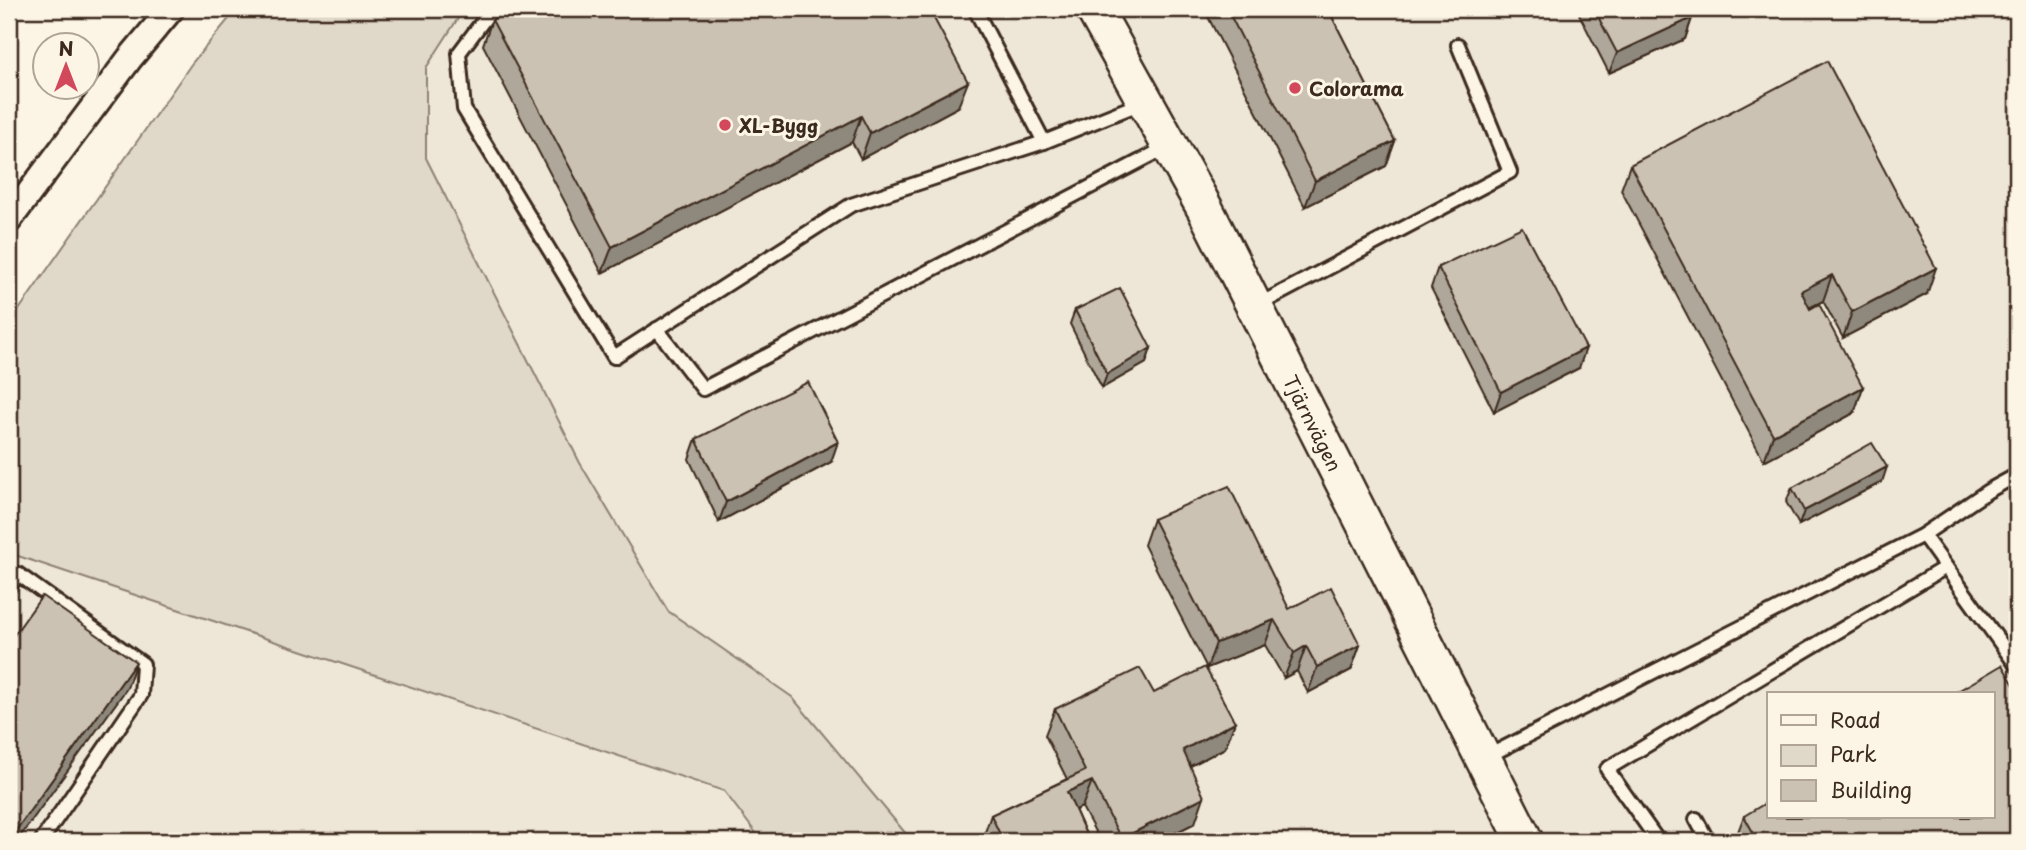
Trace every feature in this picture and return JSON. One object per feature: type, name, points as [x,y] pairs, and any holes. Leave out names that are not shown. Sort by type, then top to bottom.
[{"type":"street","points":[[9,220],[130,58],[172,9]]},
{"type":"street","name":"Tjärnvägen","points":[[1094,9],[1170,145],[1255,307],[1525,841]]},
{"type":"lane","points":[[492,9],[459,53],[464,108],[614,357],[852,205],[1044,142],[1145,101]]},
{"type":"lane","points":[[975,9],[1044,142]]},
{"type":"lane","points":[[1255,307],[1510,172],[1458,45]]},
{"type":"lane","points":[[657,329],[703,389],[1170,145]]},
{"type":"lane","points":[[1482,759],[1923,535],[1987,491],[2017,475]]},
{"type":"lane","points":[[1923,535],[2017,666]]},
{"type":"lane","points":[[1658,841],[1606,769],[1946,566]]},
{"type":"lane","points":[[9,587],[18,574],[143,664],[141,695],[41,841]]},
{"type":"lane","points":[[1696,819],[1708,841]]},
{"type":"shaded area","points":[[464,9],[2017,9],[2017,841],[912,841],[792,698],[668,611],[580,463],[426,158],[426,68]]},
{"type":"shaded area","points":[[9,553],[724,791],[762,841],[9,841]]},
{"type":"green space","points":[[237,9],[464,9],[426,68],[426,158],[580,463],[668,611],[792,697],[912,841],[762,841],[724,791],[9,553],[9,324],[192,63]]},
{"type":"building","name":"XL-Bygg","points":[[513,9],[929,9],[968,82],[870,133],[861,116],[612,247],[492,20]]},
{"type":"building","name":"Colorama","points":[[1227,9],[1328,9],[1395,141],[1315,181]]},
{"type":"building","points":[[1594,9],[1688,9],[1692,18],[1617,53]]},
{"type":"building","points":[[1827,61],[1936,268],[1852,312],[1832,275],[1801,291],[1810,309],[1819,304],[1863,387],[1773,435],[1630,165]]},
{"type":"building","points":[[1522,227],[1586,348],[1501,392],[1438,267]]},
{"type":"building","points":[[1120,288],[1151,348],[1107,374],[1075,310]]},
{"type":"building","points":[[808,382],[838,442],[726,502],[696,439]]},
{"type":"building","points":[[1872,443],[1887,467],[1804,511],[1792,488]]},
{"type":"building","points":[[1229,486],[1289,609],[1331,587],[1360,645],[1317,667],[1306,646],[1294,653],[1274,620],[1216,643],[1153,519]]},
{"type":"building","points":[[42,596],[136,662],[9,840],[9,642]]},
{"type":"building","points":[[2002,665],[2017,690],[2017,841],[1758,841],[1744,816],[1767,802],[1767,818],[1994,818],[1994,692],[1956,692]]},
{"type":"building","points":[[1205,667],[1235,722],[1183,750],[1204,797],[1121,839],[1092,781],[1067,792],[1089,841],[1003,841],[991,815],[1085,771],[1055,709],[1140,668],[1154,693]]},
{"type":"place","name":"Colorama","points":[[1295,88]]},
{"type":"place","name":"XL-Bygg","points":[[725,125]]}]
